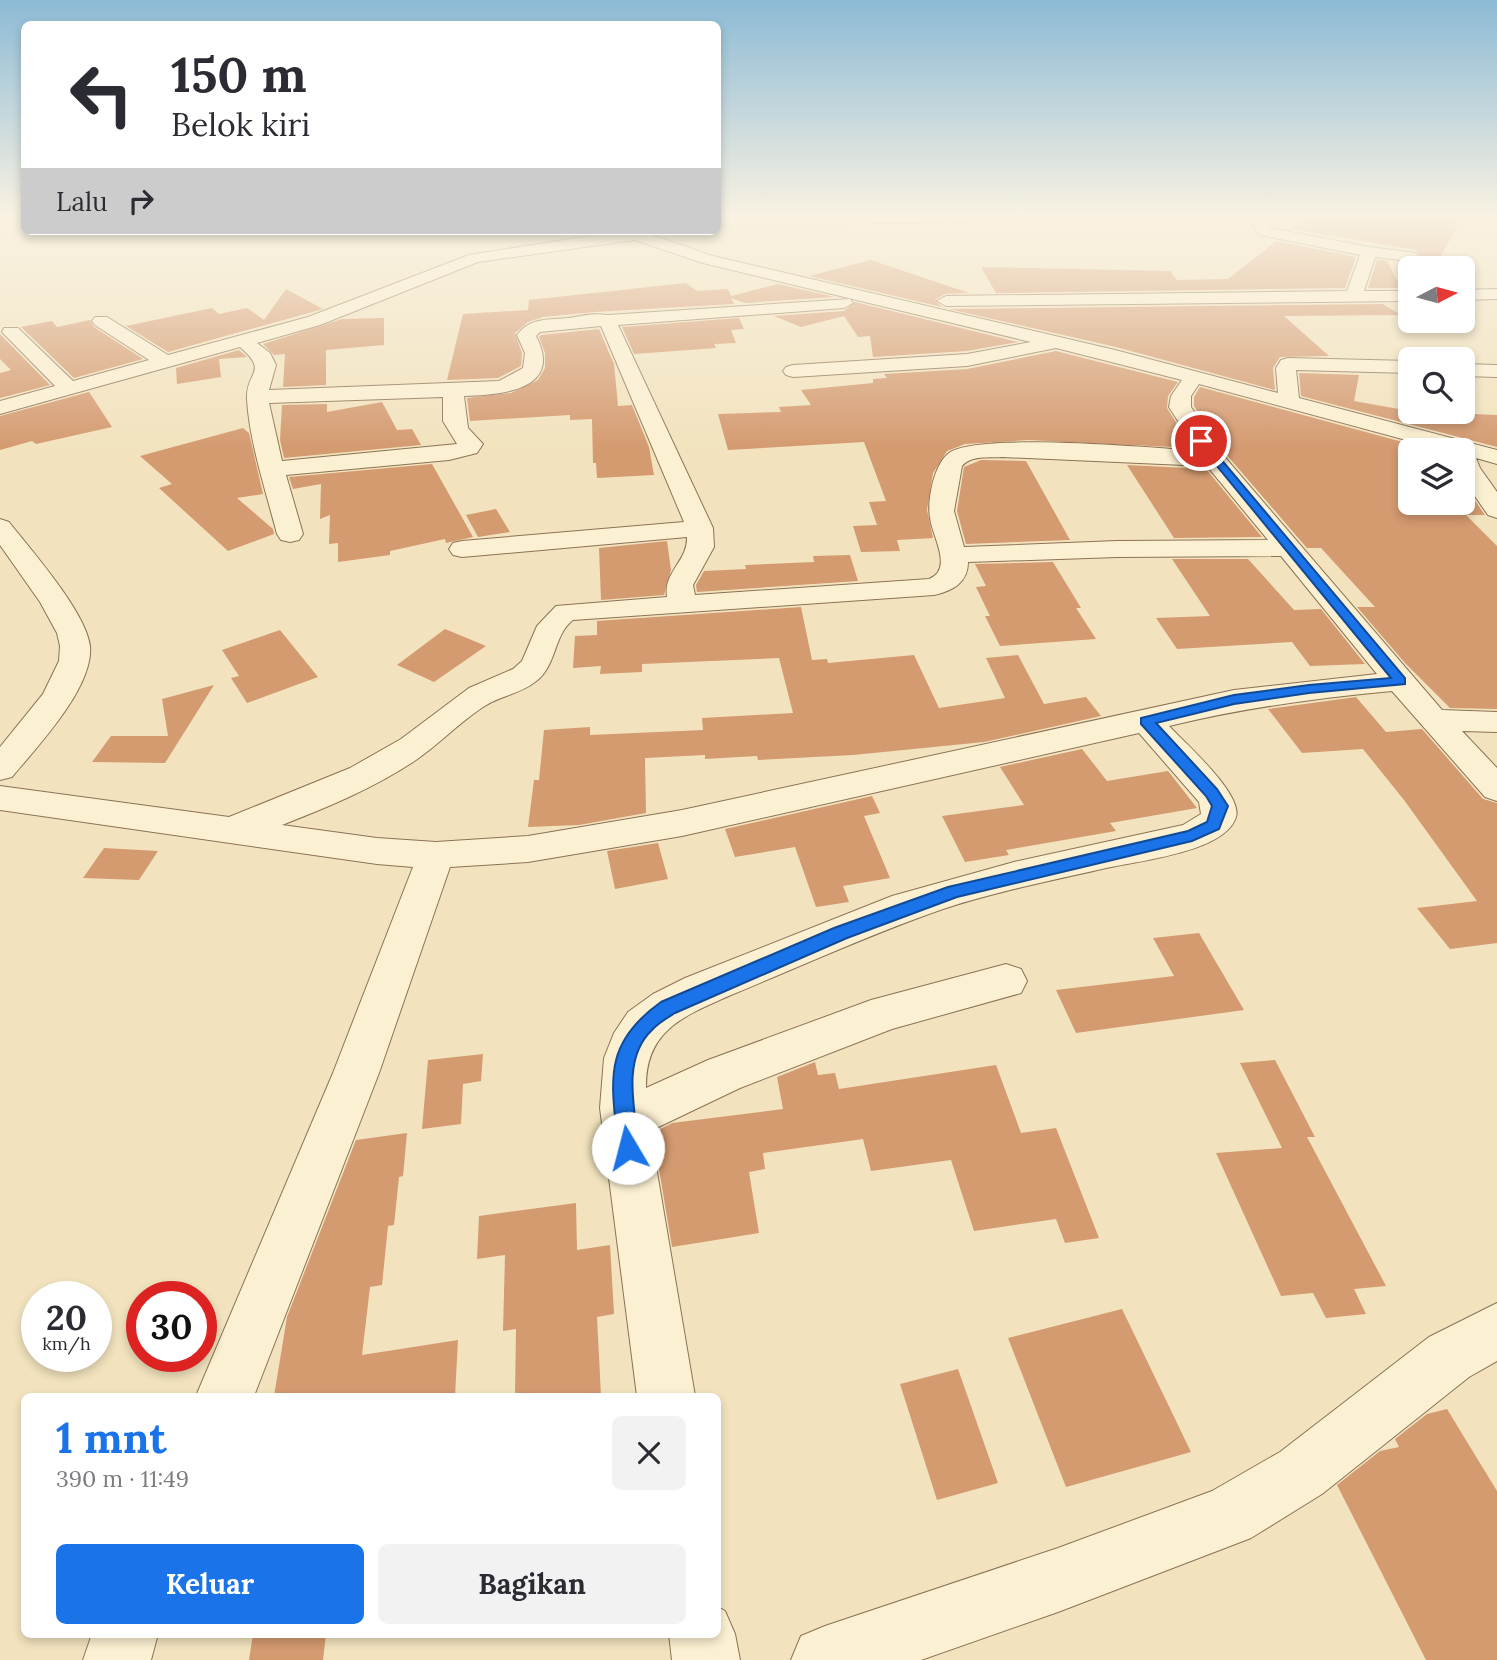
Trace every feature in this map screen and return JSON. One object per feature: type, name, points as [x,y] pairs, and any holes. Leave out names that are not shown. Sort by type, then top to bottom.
[{"type":"street","points":[[0,408],[245,342],[385,294]]},
{"type":"street","points":[[859,294],[1289,401],[1416,438]]},
{"type":"street","points":[[257,397],[505,386],[529,374],[535,366],[536,358],[526,335],[541,325],[888,301],[1398,296]]},
{"type":"street","points":[[558,311],[607,320]]},
{"type":"street","points":[[607,320],[700,528],[701,547],[678,585],[682,604]]},
{"type":"street","points":[[101,321],[165,362]]},
{"type":"street","points":[[11,332],[68,388]]},
{"type":"street","points":[[245,342],[263,357],[266,365],[257,397],[268,453],[290,534]]},
{"type":"street","points":[[793,371],[991,357],[1057,342]]},
{"type":"street","points":[[892,346],[921,363]]},
{"type":"street","points":[[1289,401],[1288,364],[1398,368]]},
{"type":"street","points":[[1475,370],[1497,371]]},
{"type":"street","points":[[1194,377],[1181,396],[1180,407],[1214,459],[1433,720],[1497,789]]},
{"type":"street","points":[[274,469],[449,453],[469,448],[472,444],[459,436],[454,423],[454,390]]},
{"type":"street","points":[[230,830],[354,782],[404,752],[481,694],[527,675],[541,658],[550,626],[566,612],[934,587],[948,583],[953,579],[956,568],[942,516],[943,494],[951,464],[959,455],[976,450],[1036,450],[1214,459]]},
{"type":"street","points":[[1475,453],[1497,457]]},
{"type":"street","points":[[1475,479],[1497,510]]},
{"type":"street","points":[[0,527],[67,624],[75,645],[74,659],[62,688],[0,769]]},
{"type":"street","points":[[462,549],[700,528]]},
{"type":"street","points":[[953,555],[1117,549],[1288,548]]},
{"type":"street","points":[[0,798],[377,851],[436,855],[528,849],[682,823],[1234,700],[1309,689],[1400,681]]},
{"type":"street","points":[[1433,720],[1497,722]]},
{"type":"street","points":[[666,1393],[624,1120],[622,1083],[632,1041],[645,1024],[668,1007],[850,929],[954,891],[1192,836],[1214,825],[1220,806],[1212,793],[1146,721]]},
{"type":"street","points":[[226,1393],[356,1073],[436,855]]},
{"type":"street","points":[[624,1120],[724,1074],[886,1013],[1006,981]]},
{"type":"street","points":[[825,1660],[1058,1580],[1228,1516],[1301,1473],[1449,1357],[1497,1331]]},
{"type":"street","points":[[117,1660],[124,1638]]},
{"type":"street","points":[[703,1638],[706,1660]]},
{"type":"building","points":[[282,294],[296,294],[323,309],[168,352],[126,326],[212,308],[219,314],[247,308],[264,320]]},
{"type":"building","points":[[580,294],[824,294],[835,297],[745,303],[731,298],[734,304],[543,317],[528,322],[515,333],[522,353],[521,366],[498,378],[447,380],[463,314],[528,310],[529,300]]},
{"type":"building","points":[[888,294],[944,294],[935,300],[942,307]]},
{"type":"building","points":[[855,302],[1018,342],[967,351],[873,357],[870,336],[858,337],[844,316],[801,327],[774,316],[844,311]]},
{"type":"building","points":[[1383,304],[1398,315],[1284,316],[1329,356],[1280,357],[1273,368],[1275,390],[1116,347],[949,309]]},
{"type":"building","points":[[384,318],[384,345],[326,350],[326,385],[283,387],[285,354],[274,355],[263,344],[342,319]]},
{"type":"building","points":[[739,318],[744,329],[731,330],[736,343],[714,344],[716,348],[634,354],[622,327]]},
{"type":"building","points":[[90,320],[94,327],[143,359],[74,378],[21,327],[52,321],[57,327]]},
{"type":"building","points":[[599,329],[614,364],[618,406],[632,405],[649,447],[654,475],[597,478],[596,463],[593,463],[592,419],[570,420],[570,415],[470,421],[467,398],[511,393],[538,380],[545,368],[545,353],[539,337],[541,335]]},
{"type":"building","points":[[0,334],[50,385],[0,398],[0,373],[11,370],[0,359]]},
{"type":"building","points":[[239,350],[247,357],[219,359],[221,377],[177,384],[176,368]]},
{"type":"building","points":[[1056,351],[1178,382],[1168,396],[1167,408],[1192,448],[1028,440],[965,444],[947,451],[933,473],[927,510],[933,538],[897,540],[900,551],[861,552],[853,526],[877,525],[869,502],[886,501],[864,442],[728,450],[718,414],[781,412],[779,407],[811,405],[801,390],[873,383],[873,379],[887,378],[884,374],[967,369]]},
{"type":"building","points":[[1299,373],[1359,375],[1354,401],[1398,409],[1398,421],[1301,396]]},
{"type":"building","points":[[1200,387],[1398,441],[1398,515],[1466,515],[1497,546],[1497,709],[1450,708],[1405,663],[1357,607],[1375,607],[1321,548],[1307,548],[1225,453],[1194,406],[1194,397]]},
{"type":"building","points":[[89,392],[112,427],[36,444],[32,441],[0,450],[0,416]]},
{"type":"building","points":[[382,402],[397,430],[412,429],[421,445],[284,458],[280,440],[282,405],[327,404],[327,412]]},
{"type":"building","points":[[1475,414],[1497,415],[1497,447],[1475,441],[1475,438],[1462,438],[1409,424],[1475,424]]},
{"type":"building","points":[[243,428],[249,433],[263,494],[237,498],[273,529],[274,534],[228,551],[159,488],[172,484],[140,456]]},
{"type":"building","points":[[981,460],[1026,461],[1070,540],[966,544],[957,511],[964,467]]},
{"type":"building","points":[[432,464],[473,537],[446,543],[445,539],[390,551],[390,555],[338,562],[338,543],[329,544],[330,515],[320,519],[321,484],[293,489],[289,477]]},
{"type":"building","points":[[1127,465],[1206,469],[1262,537],[1174,538]]},
{"type":"building","points":[[1475,501],[1485,515],[1475,515]]},
{"type":"building","points":[[496,509],[510,532],[478,537],[466,515]]},
{"type":"building","points":[[667,541],[671,570],[664,595],[601,600],[599,548]]},
{"type":"building","points":[[850,555],[858,581],[697,592],[696,585],[704,571],[746,569],[745,565],[814,562],[813,556]]},
{"type":"building","points":[[1172,559],[1248,559],[1294,610],[1321,609],[1365,664],[1310,666],[1292,642],[1177,649],[1156,618],[1210,616]]},
{"type":"building","points":[[1053,562],[1081,608],[1076,608],[1096,639],[1000,646],[985,616],[990,616],[976,587],[986,586],[975,564]]},
{"type":"building","points":[[801,607],[812,660],[827,659],[828,663],[914,655],[939,708],[1005,698],[986,658],[1018,655],[1044,704],[1086,697],[1101,716],[984,742],[853,755],[758,760],[757,756],[705,759],[705,755],[645,758],[646,813],[579,825],[528,827],[534,780],[539,780],[544,730],[590,727],[590,735],[703,730],[702,718],[793,713],[779,658],[642,664],[642,672],[600,674],[601,666],[573,668],[575,636],[597,635],[597,621]]},
{"type":"building","points":[[445,629],[486,646],[434,682],[397,665]]},
{"type":"building","points":[[280,630],[318,677],[247,703],[231,678],[239,676],[222,650]]},
{"type":"building","points":[[214,685],[165,763],[92,762],[111,736],[168,736],[162,699]]},
{"type":"building","points":[[1356,697],[1386,732],[1422,729],[1483,799],[1497,803],[1497,943],[1450,949],[1417,908],[1477,901],[1404,800],[1363,749],[1302,753],[1268,709]]},
{"type":"building","points":[[1082,749],[1107,781],[1168,771],[1197,808],[1110,823],[1116,831],[1006,850],[1009,855],[965,862],[942,816],[1024,805],[1000,767]]},
{"type":"building","points":[[872,796],[880,813],[864,816],[890,878],[843,886],[849,902],[816,907],[795,847],[735,857],[725,829]]},
{"type":"building","points":[[658,843],[668,879],[615,889],[607,851]]},
{"type":"building","points":[[104,848],[158,851],[139,880],[83,878]]},
{"type":"building","points":[[1199,933],[1244,1010],[1076,1033],[1056,990],[1174,976],[1153,938]]},
{"type":"building","points":[[483,1054],[481,1081],[463,1084],[461,1124],[422,1129],[428,1060]]},
{"type":"building","points":[[1275,1060],[1315,1137],[1307,1137],[1386,1286],[1354,1289],[1366,1314],[1326,1318],[1313,1293],[1281,1296],[1216,1153],[1282,1148],[1240,1063]]},
{"type":"building","points":[[815,1062],[818,1075],[835,1073],[839,1089],[996,1065],[1021,1133],[1056,1128],[1099,1238],[1065,1243],[1056,1219],[974,1231],[951,1160],[871,1171],[863,1139],[763,1153],[765,1169],[749,1172],[759,1233],[672,1247],[653,1133],[672,1123],[783,1109],[777,1077]]},
{"type":"building","points":[[407,1133],[394,1225],[388,1226],[382,1285],[370,1287],[362,1355],[458,1340],[455,1393],[274,1393],[287,1317],[356,1140]]},
{"type":"building","points":[[576,1203],[577,1250],[610,1245],[614,1314],[597,1317],[601,1393],[515,1393],[516,1329],[503,1331],[505,1255],[477,1259],[479,1216]]},
{"type":"building","points":[[1122,1309],[1191,1452],[1066,1487],[1008,1338]]},
{"type":"building","points":[[958,1369],[998,1483],[937,1500],[900,1384]]},
{"type":"building","points":[[1447,1409],[1497,1491],[1497,1660],[1426,1660],[1337,1485],[1380,1451],[1399,1447],[1395,1439],[1427,1414]]},
{"type":"building","points":[[252,1638],[326,1638],[323,1660],[249,1660]]},
{"type":"route","points":[[628,1148],[622,1083],[626,1057],[632,1041],[645,1024],[668,1007],[862,924],[954,891],[1192,836],[1214,825],[1220,806],[1212,793],[1146,721],[1234,700],[1309,689],[1400,681],[1201,441]]}]
